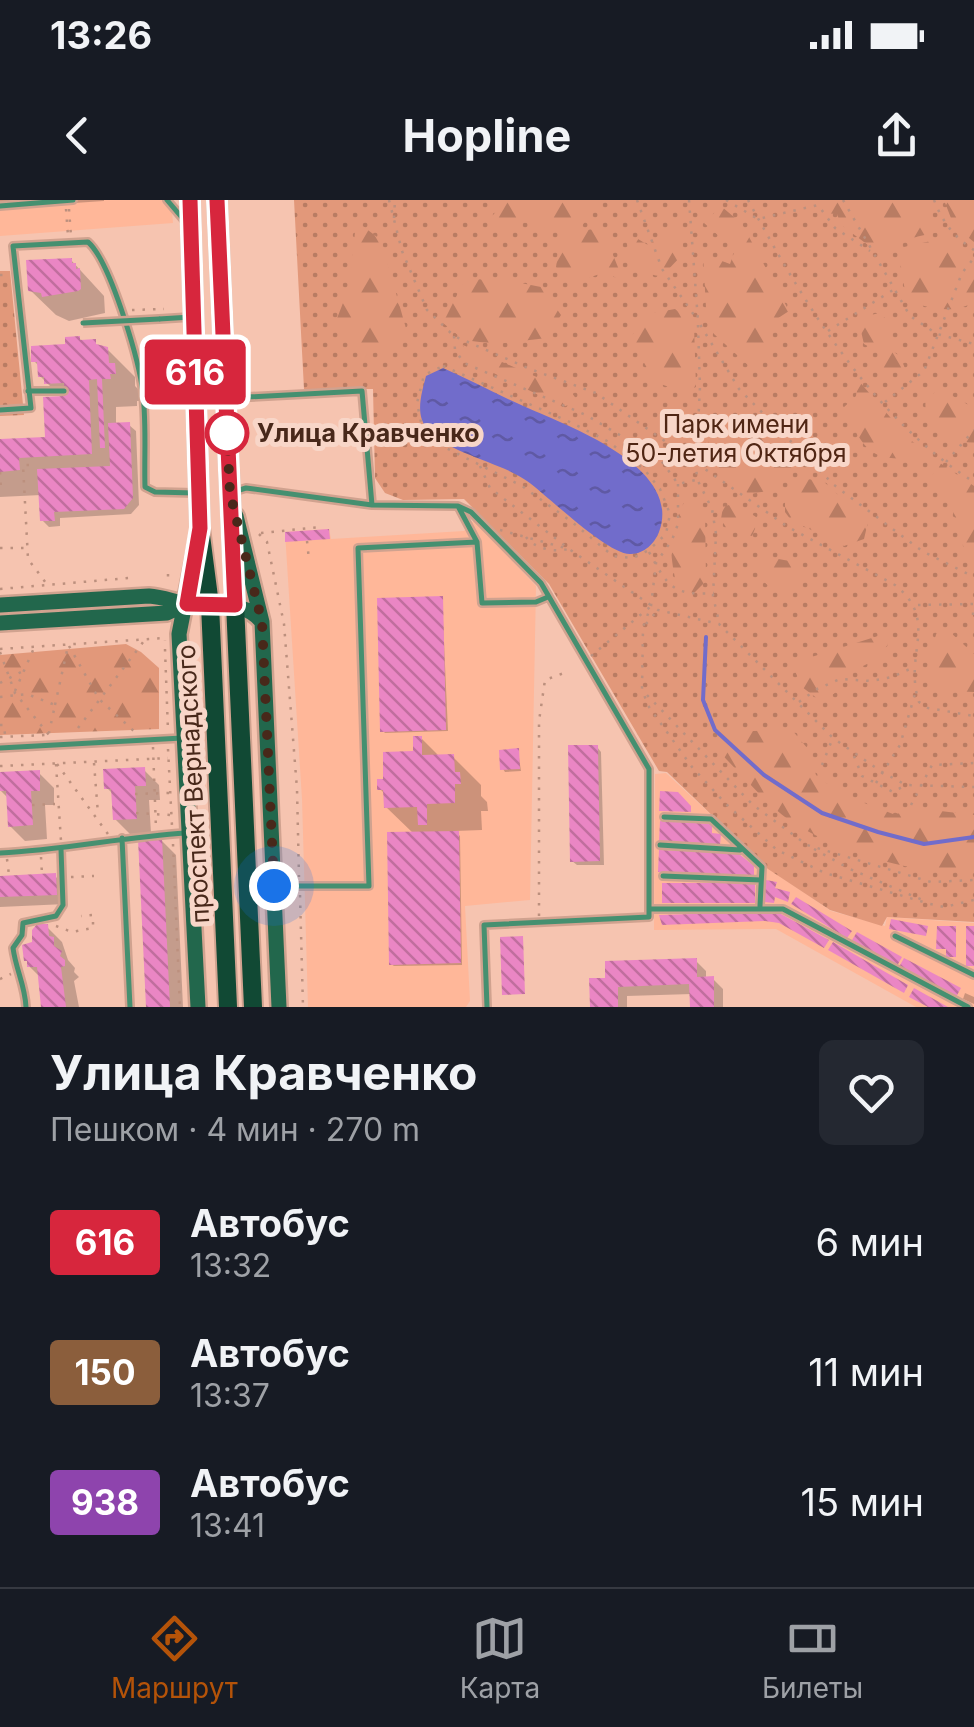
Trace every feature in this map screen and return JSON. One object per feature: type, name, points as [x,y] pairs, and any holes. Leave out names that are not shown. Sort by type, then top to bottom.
[{"type":"main road","name":"проспект Вернадского","points":[[190,200],[200,528],[210,605],[228,1007]]},
{"type":"main road","name":"проспект Вернадского","points":[[217,200],[253,1007]]},
{"type":"street","points":[[230,493],[262,622],[279,1007]]},
{"type":"street","points":[[198,1007],[180,833],[175,738],[178,634],[200,528]]},
{"type":"street","points":[[0,605],[149,596],[187,604],[235,605],[255,613],[262,622]]},
{"type":"street","points":[[70,600],[72,619]]},
{"type":"street","points":[[0,623],[167,613],[187,604]]},
{"type":"lane","points":[[0,206],[69,200]]},
{"type":"lane","points":[[167,200],[191,228]]},
{"type":"lane","points":[[0,410],[31,408],[13,246],[88,242],[97,249],[121,310],[142,386],[146,488],[155,492],[199,493]]},
{"type":"lane","points":[[82,322],[194,317]]},
{"type":"lane","points":[[225,398],[362,390],[372,505]]},
{"type":"lane","points":[[28,391],[64,391]]},
{"type":"lane","points":[[230,493],[246,488],[372,505],[458,506],[471,512],[541,583],[649,769],[649,917],[484,925],[487,1007]]},
{"type":"lane","points":[[458,506],[478,542],[482,602],[536,602],[548,597]]},
{"type":"lane","points":[[274,886],[369,886],[358,548],[478,542]]},
{"type":"lane","points":[[0,748],[175,738]]},
{"type":"lane","points":[[664,816],[711,819],[762,867],[760,906]]},
{"type":"lane","points":[[3,853],[61,850],[122,838],[180,833]]},
{"type":"lane","points":[[122,838],[130,1007]]},
{"type":"lane","points":[[660,845],[743,850]]},
{"type":"lane","points":[[26,1007],[25,984],[16,972],[13,948],[22,935],[23,923],[56,916],[63,906],[61,850]]},
{"type":"lane","points":[[663,876],[761,880]]},
{"type":"lane","points":[[649,909],[760,906],[796,913],[968,1007]]},
{"type":"lane","points":[[895,936],[974,975]]},
{"type":"path","points":[[69,200],[70,243]]},
{"type":"path","points":[[392,200],[394,224],[427,310],[454,336],[596,393],[788,527],[896,585],[916,605],[920,618],[915,666],[919,702],[928,708],[974,716]]},
{"type":"path","points":[[637,200],[662,268],[739,389],[834,485],[922,551],[974,578]]},
{"type":"path","points":[[689,200],[700,387],[696,465],[697,479],[712,508],[716,534],[714,592],[719,624]]},
{"type":"path","points":[[726,200],[758,218],[818,205],[836,228],[874,254]]},
{"type":"path","points":[[748,200],[827,332],[913,435],[974,482]]},
{"type":"path","points":[[843,200],[910,316],[937,334],[974,344]]},
{"type":"path","points":[[934,200],[942,220],[974,250]]},
{"type":"path","points":[[885,402],[924,371],[962,273],[974,258]]},
{"type":"path","points":[[827,332],[895,289]]},
{"type":"path","points":[[121,310],[169,309]]},
{"type":"path","points":[[454,336],[455,350],[464,363],[586,415],[660,459],[678,484],[679,511],[672,540],[656,564],[651,606],[643,626],[642,690],[649,707],[692,767],[727,805],[778,850],[826,873],[944,907],[974,900]]},
{"type":"path","points":[[443,366],[609,442],[644,468],[660,489],[670,514],[666,534],[633,558],[613,556],[522,486],[479,464],[438,444],[422,427],[417,403],[424,375],[443,366]]},
{"type":"path","points":[[473,378],[474,368]]},
{"type":"path","points":[[946,462],[974,430]]},
{"type":"path","points":[[479,464],[490,488],[651,606],[719,624],[853,754],[906,785],[974,788]]},
{"type":"path","points":[[29,465],[23,465],[28,559],[46,583]]},
{"type":"path","points":[[0,472],[1,490]]},
{"type":"path","points":[[678,484],[697,479]]},
{"type":"path","points":[[670,514],[679,511]]},
{"type":"path","points":[[486,526],[569,548]]},
{"type":"path","points":[[303,1007],[297,789],[284,624],[268,542],[259,534],[321,527]]},
{"type":"path","points":[[307,541],[309,560]]},
{"type":"path","points":[[0,548],[27,548]]},
{"type":"path","points":[[648,550],[678,591],[686,595],[714,592]]},
{"type":"path","points":[[0,589],[129,578]]},
{"type":"path","points":[[916,605],[974,604],[973,615]]},
{"type":"path","points":[[585,661],[651,606]]},
{"type":"path","points":[[643,626],[658,610]]},
{"type":"path","points":[[49,735],[15,693],[0,651],[165,638],[175,738],[168,758],[171,816],[180,833],[180,1007]]},
{"type":"path","points":[[78,728],[144,640]]},
{"type":"path","points":[[68,644],[99,699],[144,741]]},
{"type":"path","points":[[49,735],[68,644]]},
{"type":"path","points":[[15,693],[35,646]]},
{"type":"path","points":[[798,704],[817,688],[840,679],[871,681],[915,666]]},
{"type":"path","points":[[0,683],[22,671]]},
{"type":"path","points":[[540,922],[539,721],[545,680],[564,673]]},
{"type":"path","points":[[642,690],[753,805],[808,845],[850,869],[930,904]]},
{"type":"path","points":[[0,697],[15,693],[55,705]]},
{"type":"path","points":[[876,783],[900,745],[916,693]]},
{"type":"path","points":[[0,725],[4,725],[2,737],[49,735]]},
{"type":"path","points":[[822,765],[833,738]]},
{"type":"path","points":[[153,741],[156,835]]},
{"type":"path","points":[[853,754],[862,776],[894,792],[906,785]]},
{"type":"path","points":[[0,766],[168,758]]},
{"type":"path","points":[[94,761],[98,816]]},
{"type":"path","points":[[56,762],[61,850]]},
{"type":"path","points":[[56,762],[112,840]]},
{"type":"path","points":[[911,804],[932,764],[974,763]]},
{"type":"path","points":[[135,794],[170,792]]},
{"type":"path","points":[[32,805],[58,804]]},
{"type":"path","points":[[136,812],[171,816]]},
{"type":"path","points":[[808,845],[931,882],[974,880]]},
{"type":"path","points":[[40,851],[42,874]]},
{"type":"path","points":[[3,853],[9,876]]},
{"type":"path","points":[[62,877],[94,876]]},
{"type":"path","points":[[57,927],[72,932],[93,928],[92,916],[81,916]]},
{"type":"path","points":[[0,980],[16,972]]},
{"type":"shaded area","points":[[0,200],[171,200],[173,223],[0,236]]},
{"type":"shaded area","points":[[474,520],[536,586],[530,900],[465,906],[470,1001],[466,1007],[308,1007],[302,799],[285,532],[329,529],[331,539],[464,531]]},
{"type":"shaded area","points":[[666,773],[771,870],[831,911],[885,926],[887,917],[974,923],[974,1007],[916,1007],[776,929],[654,930],[655,774]]},
{"type":"green space","name":"Парк имени 50-летия Октября","points":[[294,200],[974,200],[974,922],[887,917],[882,926],[830,910],[768,869],[667,772],[659,771],[549,584],[464,499],[403,500],[385,493],[375,478],[373,389],[304,389]]},
{"type":"green space","points":[[498,200],[598,200],[579,231],[602,228],[624,282],[605,272],[569,285],[556,267],[559,246],[570,235],[520,221],[504,232],[489,220],[502,204]]},
{"type":"green space","points":[[796,200],[927,200],[938,232],[902,240],[887,259],[841,225],[837,214],[806,212]]},
{"type":"green space","points":[[944,200],[974,200],[974,242],[954,226]]},
{"type":"green space","points":[[721,206],[742,224],[789,311],[769,324],[771,344],[749,366],[714,334],[706,308],[703,254],[730,264],[735,250],[704,223]]},
{"type":"green space","points":[[356,221],[381,240],[407,332],[400,346],[364,355],[336,321],[350,285]]},
{"type":"green space","points":[[679,222],[684,253],[662,276],[642,270],[626,241],[638,239],[648,245]]},
{"type":"green space","points":[[940,239],[974,258],[974,302],[966,306],[941,309],[907,301],[899,259],[904,247]]},
{"type":"green space","points":[[0,271],[10,271],[24,415],[0,416]]},
{"type":"green space","points":[[465,279],[506,280],[541,287],[561,315],[547,338],[495,344],[464,340],[443,323]]},
{"type":"green space","points":[[675,309],[694,325],[696,387],[683,392],[655,382],[630,338],[647,314]]},
{"type":"green space","points":[[879,313],[890,322],[886,335],[889,349],[900,356],[906,371],[883,369],[880,353],[864,344],[860,327],[867,316]]},
{"type":"green space","points":[[463,345],[571,392],[578,401],[563,407],[467,360]]},
{"type":"green space","points":[[858,380],[909,439],[935,458],[886,457],[868,449],[843,408],[856,396]]},
{"type":"green space","points":[[940,389],[974,408],[974,443],[954,440],[932,425],[926,398]]},
{"type":"green space","points":[[734,415],[761,420],[797,459],[791,474],[780,485],[749,494],[715,468],[709,451],[710,427]]},
{"type":"green space","points":[[940,463],[974,486],[974,572],[950,501],[938,494],[930,478]]},
{"type":"green space","points":[[801,479],[822,480],[868,522],[864,539],[844,546],[791,520],[785,512],[785,501]]},
{"type":"green space","points":[[686,498],[705,510],[706,581],[691,596],[677,587],[671,551],[673,532]]},
{"type":"green space","points":[[735,503],[759,519],[752,536],[727,529],[721,519],[723,507]]},
{"type":"green space","points":[[773,558],[795,562],[802,582],[786,597],[766,584],[761,575],[760,562]]},
{"type":"green space","points":[[937,632],[951,633],[974,654],[974,692],[944,688],[930,679],[928,661]]},
{"type":"green space","points":[[878,636],[888,644],[879,658],[843,676],[832,695],[818,699],[802,687],[795,671],[802,660]]},
{"type":"green space","points":[[126,644],[159,668],[159,729],[0,735],[0,655]]},
{"type":"green space","points":[[736,726],[753,731],[792,730],[808,749],[816,775],[841,794],[893,814],[932,810],[974,815],[974,867],[930,870],[905,866],[878,860],[807,831],[770,804],[716,749],[722,736]]},
{"type":"water","points":[[443,368],[589,436],[637,467],[654,487],[662,508],[659,532],[652,544],[636,554],[608,546],[527,481],[435,436],[423,421],[420,402],[426,376]]},
{"type":"building","points":[[72,258],[76,269],[80,268],[81,289],[42,297],[41,293],[28,291],[26,260]]},
{"type":"building","points":[[80,336],[80,340],[96,339],[96,344],[108,347],[109,363],[115,363],[116,374],[110,374],[111,379],[102,379],[105,448],[100,448],[97,379],[89,380],[92,454],[19,458],[20,470],[0,472],[0,439],[45,437],[43,397],[65,396],[64,383],[44,384],[44,377],[38,377],[37,362],[31,362],[31,346],[65,344],[65,337]]},
{"type":"building","points":[[130,422],[133,498],[124,509],[54,512],[55,521],[40,521],[37,469],[110,466],[108,423]]},
{"type":"building","points":[[329,529],[330,539],[285,542],[285,532]]},
{"type":"building","points":[[443,596],[446,730],[380,732],[377,598]]},
{"type":"building","points":[[413,736],[422,736],[422,755],[454,754],[455,772],[460,772],[461,784],[455,784],[455,803],[427,804],[427,825],[418,825],[417,807],[384,808],[383,790],[377,790],[377,779],[383,779],[383,752],[413,751]]},
{"type":"building","points":[[568,745],[598,745],[600,861],[570,862]]},
{"type":"building","points":[[519,748],[520,769],[500,770],[499,750]]},
{"type":"building","points":[[145,767],[146,786],[135,786],[137,819],[113,820],[111,789],[104,789],[103,769]]},
{"type":"building","points":[[40,770],[40,791],[31,791],[33,825],[8,827],[6,791],[0,791],[0,772]]},
{"type":"building","points":[[660,791],[678,792],[691,806],[691,812],[659,811]]},
{"type":"building","points":[[660,821],[712,824],[712,833],[721,834],[720,845],[659,841]]},
{"type":"building","points":[[459,831],[461,963],[389,965],[387,832]]},
{"type":"building","points":[[162,838],[170,1007],[146,1007],[138,839]]},
{"type":"building","points":[[659,850],[738,853],[754,866],[754,876],[658,872]]},
{"type":"building","points":[[56,873],[57,895],[0,897],[0,876]]},
{"type":"building","points":[[766,880],[777,882],[775,888],[790,892],[788,902],[775,897],[774,903],[764,902]]},
{"type":"building","points":[[662,883],[755,883],[755,903],[662,903]]},
{"type":"building","points":[[796,897],[852,931],[847,938],[791,904]]},
{"type":"building","points":[[781,914],[829,940],[824,948],[779,923],[662,925],[659,915]]},
{"type":"building","points":[[891,919],[928,926],[926,936],[889,929]]},
{"type":"building","points":[[37,924],[48,924],[54,946],[62,951],[66,1007],[41,1007],[37,967],[27,967],[24,961],[22,945],[32,942],[32,930]]},
{"type":"building","points":[[937,926],[956,926],[956,957],[946,957],[946,949],[936,949]]},
{"type":"building","points":[[966,926],[974,926],[974,966],[966,966]]},
{"type":"building","points":[[857,932],[902,957],[897,966],[852,940]]},
{"type":"building","points":[[523,936],[525,994],[502,995],[500,937]]},
{"type":"building","points":[[833,942],[908,985],[904,993],[828,950]]},
{"type":"building","points":[[697,958],[697,977],[714,976],[714,1007],[690,1007],[689,984],[618,987],[618,1007],[590,1007],[589,978],[605,978],[605,961]]},
{"type":"building","points":[[904,958],[961,988],[956,997],[899,967]]},
{"type":"building","points":[[914,988],[948,1007],[928,1007],[909,997]]},
{"type":"waterway","points":[[706,637],[703,700],[715,730],[764,775],[822,813],[878,832],[924,844],[974,837]]},
{"type":"bus line","name":"616","points":[[190,200],[200,528],[187,604],[235,605],[217,200]]},
{"type":"place","name":"Улица Кравченко","points":[[227,433]]},
{"type":"route","points":[[227,433],[230,493],[262,622],[274,886]]}]
